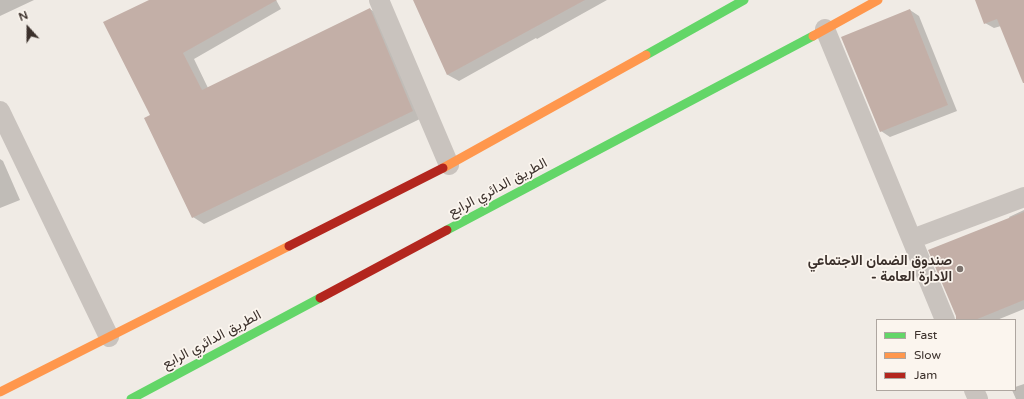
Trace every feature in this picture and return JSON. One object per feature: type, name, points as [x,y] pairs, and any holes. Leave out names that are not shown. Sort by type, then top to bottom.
[{"type":"main road","name":"الطريق الدائري الرابع","points":[[131,399],[878,0]]},
{"type":"main road","points":[[0,392],[449,165],[740,1]]},
{"type":"street","points":[[379,0],[449,165]]},
{"type":"street","points":[[825,29],[946,319]]},
{"type":"street","points":[[0,111],[109,337]]},
{"type":"street","points":[[912,239],[1024,197]]},
{"type":"building","points":[[149,0],[277,0],[183,53],[202,90],[370,8],[413,111],[192,218],[144,118],[150,115],[103,22]]},
{"type":"building","points":[[413,0],[585,0],[447,75]]},
{"type":"building","points":[[975,0],[1024,0],[1024,83],[997,19],[984,24]]},
{"type":"building","points":[[910,9],[948,105],[880,132],[841,37]]},
{"type":"building","points":[[1024,212],[1024,300],[977,319],[956,319],[928,250]]},
{"type":"traffic: fast","points":[[646,55],[744,0]]},
{"type":"traffic: fast","points":[[447,230],[813,36]]},
{"type":"traffic: fast","points":[[131,399],[320,298]]},
{"type":"traffic: slow","points":[[813,36],[878,0]]},
{"type":"traffic: slow","points":[[443,168],[646,55]]},
{"type":"traffic: slow","points":[[0,392],[289,246]]},
{"type":"traffic: jam","points":[[289,246],[443,168]]},
{"type":"traffic: jam","points":[[320,298],[447,230]]},
{"type":"place","name":"صندوق الضمان الاجتماعي - الادارة العامة","points":[[960,269]]}]
